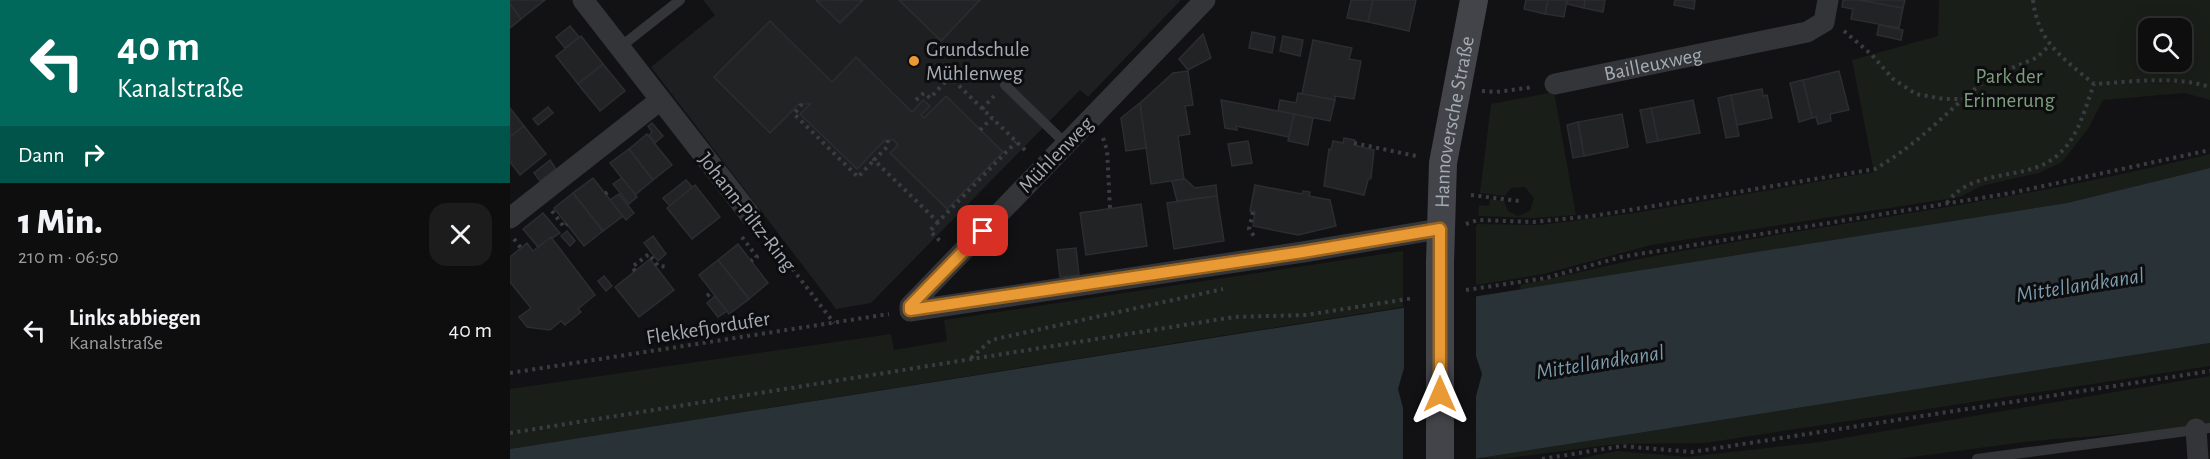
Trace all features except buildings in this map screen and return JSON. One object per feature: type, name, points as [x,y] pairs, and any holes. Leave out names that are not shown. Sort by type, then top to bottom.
[{"type":"main road","name":"Hannoversche Straße","points":[[1440,459],[1440,263],[1452,226],[1443,163],[1474,0]]},
{"type":"street","name":"Johann-Piltz-Ring","points":[[583,0],[659,101],[743,223]]},
{"type":"street","name":"Mühlenweg","points":[[910,310],[910,306],[1205,0]]},
{"type":"street","points":[[1824,22],[1828,0]]},
{"type":"street","name":"Bailleuxweg","points":[[1555,84],[1807,32],[1824,22]]},
{"type":"street","points":[[510,218],[659,101]]},
{"type":"street","points":[[910,310],[1303,252],[1452,226]]},
{"type":"street","points":[[2198,459],[2203,428]]},
{"type":"lane","points":[[619,48],[680,0]]},
{"type":"lane","points":[[1005,85],[1066,144]]},
{"type":"lane","points":[[1977,459],[2013,456],[2203,428]]},
{"type":"path","points":[[2033,0],[2034,10],[2049,46],[2094,84],[2164,80],[2195,82],[2210,87]]},
{"type":"path","points":[[1824,22],[1844,31],[1872,55],[1893,79],[1916,94],[1944,99],[1963,99]]},
{"type":"path","points":[[1452,226],[1478,220],[1534,222],[1593,216],[1875,169],[1921,138],[1988,78],[2036,58],[2049,46]]},
{"type":"path","points":[[916,100],[924,93],[930,98],[950,77],[1023,149]]},
{"type":"path","points":[[1456,88],[1496,92],[1555,84]]},
{"type":"path","points":[[1947,203],[1956,191],[1980,180],[2037,166],[2059,155],[2076,133],[2094,84]]},
{"type":"path","points":[[802,104],[794,114],[858,177],[887,147],[888,140]]},
{"type":"path","points":[[980,130],[992,118]]},
{"type":"path","points":[[1103,138],[1107,150],[1110,208]]},
{"type":"path","points":[[936,237],[930,231],[1016,142]]},
{"type":"path","points":[[1354,143],[1416,156]]},
{"type":"path","points":[[1456,291],[1546,278],[1621,257],[2011,193],[2166,162],[2210,150]]},
{"type":"path","points":[[874,160],[938,222]]},
{"type":"path","points":[[1472,195],[1519,201]]},
{"type":"path","points":[[1253,212],[1249,229],[1256,238]]},
{"type":"path","points":[[743,223],[757,256],[751,261]]},
{"type":"path","name":"Johann-Piltz-Ring","points":[[743,223],[834,323]]},
{"type":"path","points":[[635,271],[632,267],[648,254],[658,266],[669,267]]},
{"type":"path","points":[[971,358],[991,339],[1232,288]]},
{"type":"path","points":[[707,296],[712,292]]},
{"type":"path","points":[[510,433],[1234,317],[1306,315],[1422,297]]},
{"type":"path","name":"Flekkefjordufer","points":[[510,373],[910,310]]},
{"type":"path","points":[[1542,459],[1622,446],[1692,452],[2210,371]]},
{"type":"shaded area","points":[[703,0],[1181,0],[1088,97],[1080,90],[871,303],[836,309],[651,67],[715,15]]},
{"type":"green space","name":"Park der Erinnerung","points":[[1939,0],[2210,0],[2210,100],[2185,93],[2103,100],[2088,129],[2062,162],[2039,173],[1981,186],[1960,197],[1651,245],[1544,274],[1476,285],[1476,226],[1478,224],[1540,225],[1635,213],[1874,172],[1852,60],[1938,36]]},
{"type":"green space","points":[[1554,92],[1576,215],[1534,218],[1478,216],[1479,205],[1489,206],[1490,199],[1504,201],[1508,211],[1518,216],[1530,211],[1534,198],[1525,187],[1511,188],[1505,196],[1480,193],[1491,104]]},
{"type":"green space","points":[[2210,154],[2210,168],[2067,203],[1521,291],[1520,285],[1651,257],[2076,184]]},
{"type":"green space","points":[[1403,251],[1403,307],[510,449],[510,389],[891,334],[894,350],[947,341],[944,320]]},
{"type":"green space","points":[[2210,343],[2210,366],[1705,443],[1616,444],[1502,459],[1480,458]]},
{"type":"green space","points":[[2210,376],[2210,427],[2032,441],[1898,459],[1577,459],[1617,451],[1687,457],[1820,442]]},
{"type":"water","name":"Mittellandkanal","points":[[2210,168],[2210,343],[1474,459],[510,459],[510,449],[2067,203]]},
{"type":"pier","points":[[1476,294],[1476,356],[1482,374],[1476,396],[1476,459],[1403,459],[1403,408],[1398,389],[1404,368],[1404,304]]},
{"type":"place","name":"Grundschule Mühlenweg","points":[[914,61]]},
{"type":"route","points":[[983,231],[910,306],[910,310],[1303,252],[1440,229],[1440,394]]}]
